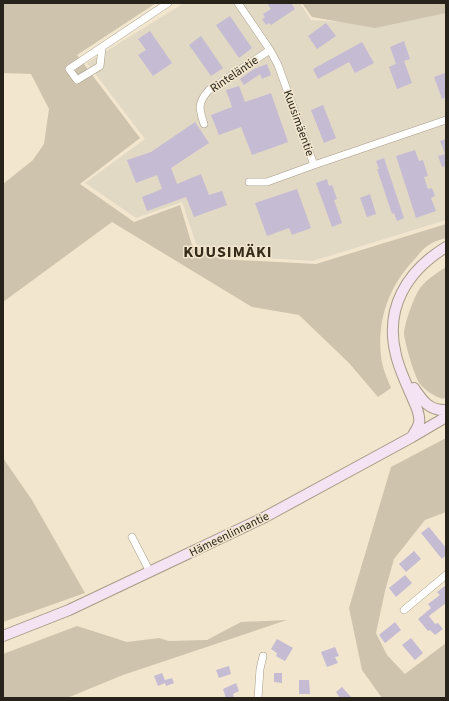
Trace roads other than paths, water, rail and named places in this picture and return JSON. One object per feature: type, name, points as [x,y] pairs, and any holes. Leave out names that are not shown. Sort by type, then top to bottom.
[{"type":"main road","points":[[412,437],[419,426],[420,418],[418,409],[395,354],[393,325],[395,308],[401,294],[415,272],[446,248]]},
{"type":"main road","points":[[400,367],[422,400],[430,408],[446,410]]},
{"type":"main road","name":"Hämeenlinnantie","points":[[3,636],[69,610],[265,517],[446,417]]},
{"type":"street","points":[[102,48],[100,66],[77,80],[69,69],[168,3]]},
{"type":"street","name":"Kuusimäentie","points":[[238,3],[270,50],[278,65],[314,165],[446,120]]},
{"type":"street","name":"Rinteläntie","points":[[204,124],[199,110],[203,96],[209,90],[270,50]]},
{"type":"street","points":[[249,182],[267,182],[314,165]]},
{"type":"street","points":[[132,537],[150,572]]},
{"type":"street","points":[[404,610],[446,575]]},
{"type":"street","points":[[258,698],[260,669],[263,656]]},
{"type":"district","name":"KUUSIMÄKI","points":[[228,251]]}]
